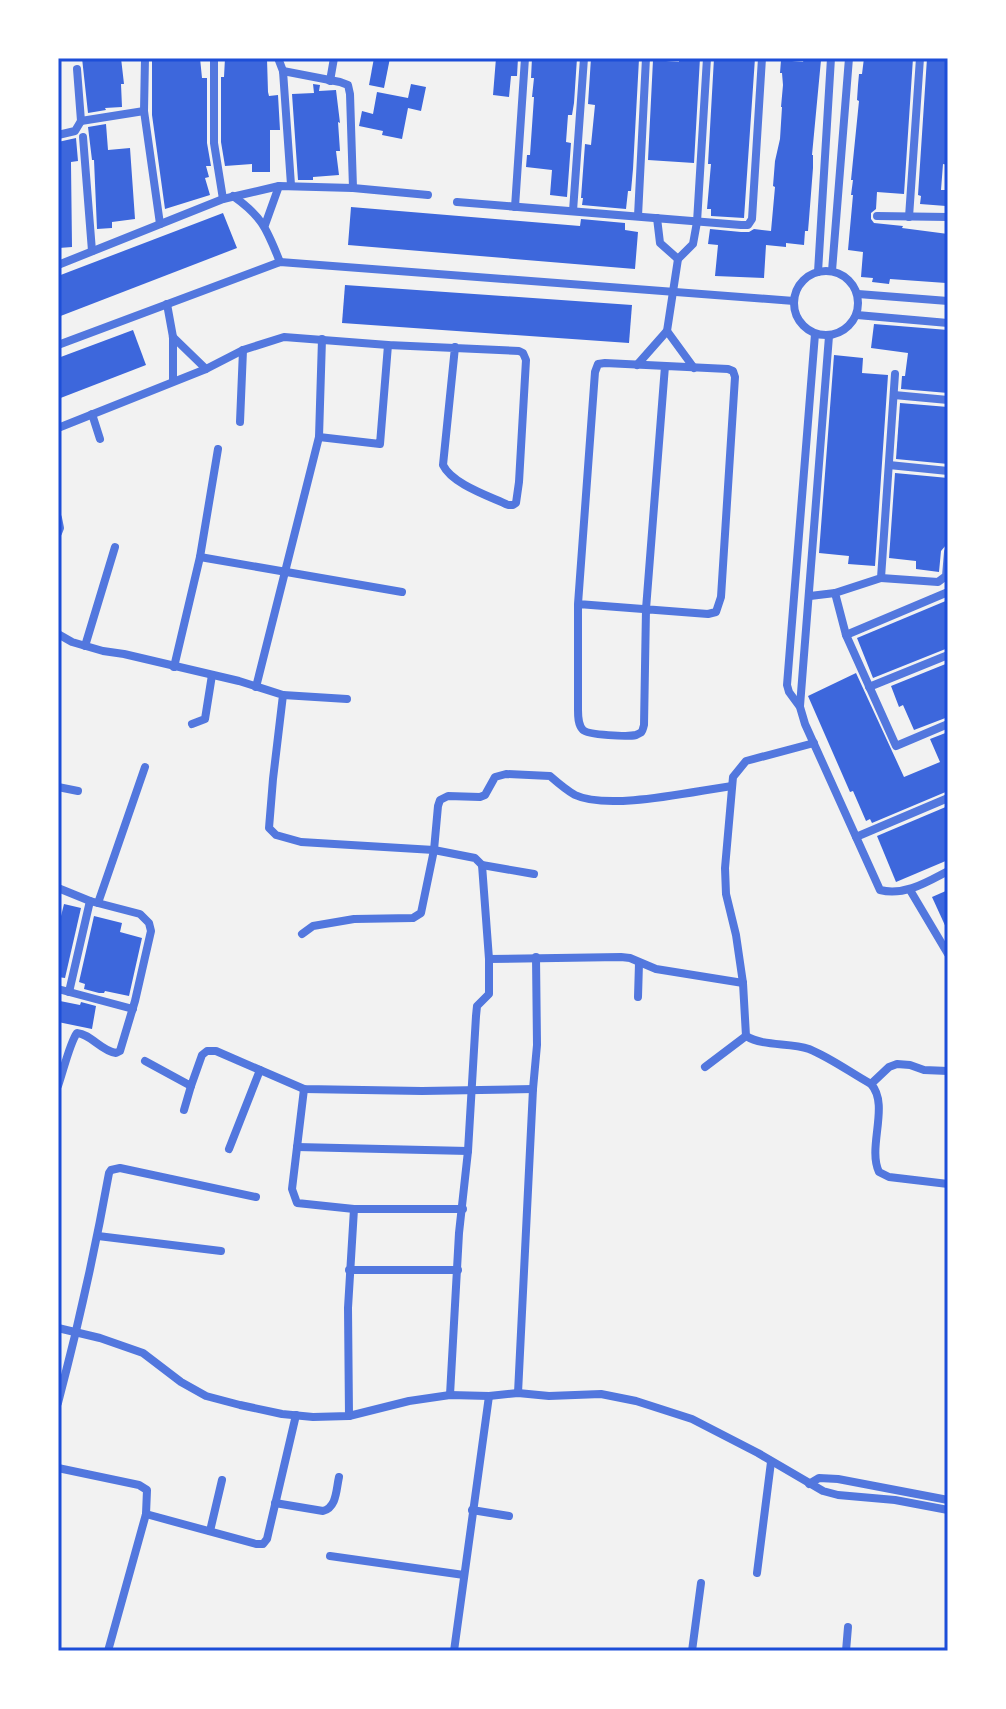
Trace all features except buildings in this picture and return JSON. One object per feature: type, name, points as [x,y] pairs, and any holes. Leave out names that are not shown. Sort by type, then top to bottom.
[{"type":"street","points":[[145,58],[144,111],[160,224]]},
{"type":"street","points":[[214,58],[214,143],[228,198]]},
{"type":"street","points":[[278,58],[283,71],[291,185]]},
{"type":"street","points":[[330,81],[334,58]]},
{"type":"street","points":[[515,207],[525,58]]},
{"type":"street","points":[[573,211],[584,58]]},
{"type":"street","points":[[638,216],[646,58]]},
{"type":"street","points":[[637,365],[667,331],[678,259],[693,244],[707,58]]},
{"type":"street","points":[[457,202],[748,225],[752,219],[762,58]]},
{"type":"street","points":[[818,272],[831,58]]},
{"type":"street","points":[[832,271],[849,58]]},
{"type":"street","points":[[909,217],[920,58]]},
{"type":"street","points":[[58,135],[75,131],[81,121],[77,69]]},
{"type":"street","points":[[283,71],[345,83],[350,90],[353,188]]},
{"type":"street","points":[[81,121],[144,111]]},
{"type":"street","points":[[83,137],[92,251]]},
{"type":"street","points":[[265,225],[279,186]]},
{"type":"street","points":[[58,265],[228,198],[279,186],[353,188],[428,195]]},
{"type":"street","points":[[228,198],[250,208],[265,225],[280,262]]},
{"type":"street","points":[[877,216],[948,217]]},
{"type":"street","points":[[657,218],[660,243],[678,259]]},
{"type":"street","points":[[58,345],[280,262],[794,301]]},
{"type":"street","points":[[832,271],[848,279],[858,294],[857,315],[841,333],[829,336],[815,334],[803,327],[795,315],[796,291],[801,282],[818,272],[832,271]]},
{"type":"street","points":[[858,294],[948,301]]},
{"type":"street","points":[[167,304],[173,337],[173,381]]},
{"type":"street","points":[[857,315],[948,323]]},
{"type":"street","points":[[667,331],[694,368]]},
{"type":"street","points":[[815,334],[787,685],[800,707],[880,890],[910,890],[948,871]]},
{"type":"street","points":[[800,707],[829,336]]},
{"type":"street","points":[[173,337],[206,369]]},
{"type":"street","points":[[58,428],[206,369],[243,350],[284,337],[388,345],[455,347],[519,351],[526,360],[519,482],[516,503],[512,506],[457,481],[444,470],[455,347]]},
{"type":"street","points":[[256,687],[319,437],[322,339]]},
{"type":"street","points":[[319,437],[380,444],[388,345]]},
{"type":"street","points":[[240,422],[243,350]]},
{"type":"street","points":[[578,604],[646,609],[713,614],[719,607],[735,377],[731,370],[665,366],[602,363],[598,364],[595,372],[578,604],[578,710],[580,726],[590,733],[639,734],[644,725],[646,609],[665,366]]},
{"type":"street","points":[[881,578],[895,374]]},
{"type":"street","points":[[894,395],[948,400]]},
{"type":"street","points":[[92,414],[100,439]]},
{"type":"street","points":[[174,667],[200,557],[218,449]]},
{"type":"street","points":[[889,465],[948,471]]},
{"type":"street","points":[[58,518],[58,532]]},
{"type":"street","points":[[85,646],[115,547]]},
{"type":"street","points":[[810,596],[835,593],[881,578],[941,581],[946,576],[948,552]]},
{"type":"street","points":[[200,557],[402,592]]},
{"type":"street","points":[[846,635],[948,592]]},
{"type":"street","points":[[835,593],[846,635],[896,746],[948,724]]},
{"type":"street","points":[[58,634],[85,646],[239,681],[283,695],[347,699]]},
{"type":"street","points":[[869,687],[948,655]]},
{"type":"street","points":[[192,724],[205,719],[212,675]]},
{"type":"street","points":[[283,695],[269,828],[276,835],[301,842],[434,850],[475,858],[482,865],[534,874]]},
{"type":"street","points":[[746,1036],[743,983],[726,894],[725,868],[733,777],[746,761],[814,743]]},
{"type":"street","points":[[69,992],[94,902],[145,767]]},
{"type":"street","points":[[302,934],[313,926],[354,919],[413,918],[421,913],[441,799],[448,796],[480,797],[485,795],[493,779],[506,774],[550,776],[577,796],[604,800],[636,800],[732,786]]},
{"type":"street","points":[[58,787],[78,791]]},
{"type":"street","points":[[856,837],[948,798]]},
{"type":"street","points":[[450,1395],[476,1016],[477,1006],[489,994],[482,865]]},
{"type":"street","points":[[58,888],[144,917],[151,931],[120,1051],[106,1051],[82,1033],[74,1034],[58,1086]]},
{"type":"street","points":[[910,890],[948,954]]},
{"type":"street","points":[[489,959],[611,956],[630,958],[656,969],[743,983]]},
{"type":"street","points":[[518,1393],[537,1045],[536,957]]},
{"type":"street","points":[[638,997],[639,963]]},
{"type":"street","points":[[58,989],[133,1009]]},
{"type":"street","points":[[705,1067],[746,1036]]},
{"type":"street","points":[[746,1036],[752,1040],[810,1050],[871,1084],[877,1092],[875,1160],[879,1172],[889,1177],[948,1184]]},
{"type":"street","points":[[184,1110],[202,1055],[211,1050],[304,1089],[533,1089]]},
{"type":"street","points":[[145,1061],[191,1086]]},
{"type":"street","points":[[871,1084],[889,1067],[897,1064],[948,1071]]},
{"type":"street","points":[[229,1149],[260,1070]]},
{"type":"street","points":[[304,1089],[292,1189],[297,1203],[354,1209],[463,1209]]},
{"type":"street","points":[[297,1147],[468,1151]]},
{"type":"street","points":[[58,1403],[98,1236],[109,1173],[116,1168],[256,1197]]},
{"type":"street","points":[[349,1416],[349,1270],[354,1209]]},
{"type":"street","points":[[98,1236],[221,1251]]},
{"type":"street","points":[[349,1270],[458,1270]]},
{"type":"street","points":[[58,1328],[143,1353],[181,1382],[206,1396],[240,1405],[296,1415],[349,1416],[409,1401],[450,1395],[601,1394],[636,1401],[692,1419],[823,1491],[838,1495],[948,1500]]},
{"type":"street","points":[[454,1651],[489,1396]]},
{"type":"street","points":[[146,1514],[263,1544],[267,1539],[296,1415]]},
{"type":"street","points":[[757,1573],[771,1462]]},
{"type":"street","points":[[58,1468],[147,1490],[146,1514],[108,1651]]},
{"type":"street","points":[[275,1503],[327,1510],[334,1503],[339,1477]]},
{"type":"street","points":[[809,1484],[819,1478],[838,1479],[948,1510]]},
{"type":"street","points":[[210,1531],[222,1480]]},
{"type":"street","points":[[472,1510],[509,1516]]},
{"type":"street","points":[[330,1556],[464,1575]]},
{"type":"street","points":[[692,1651],[701,1583]]},
{"type":"street","points":[[846,1651],[848,1627]]}]
